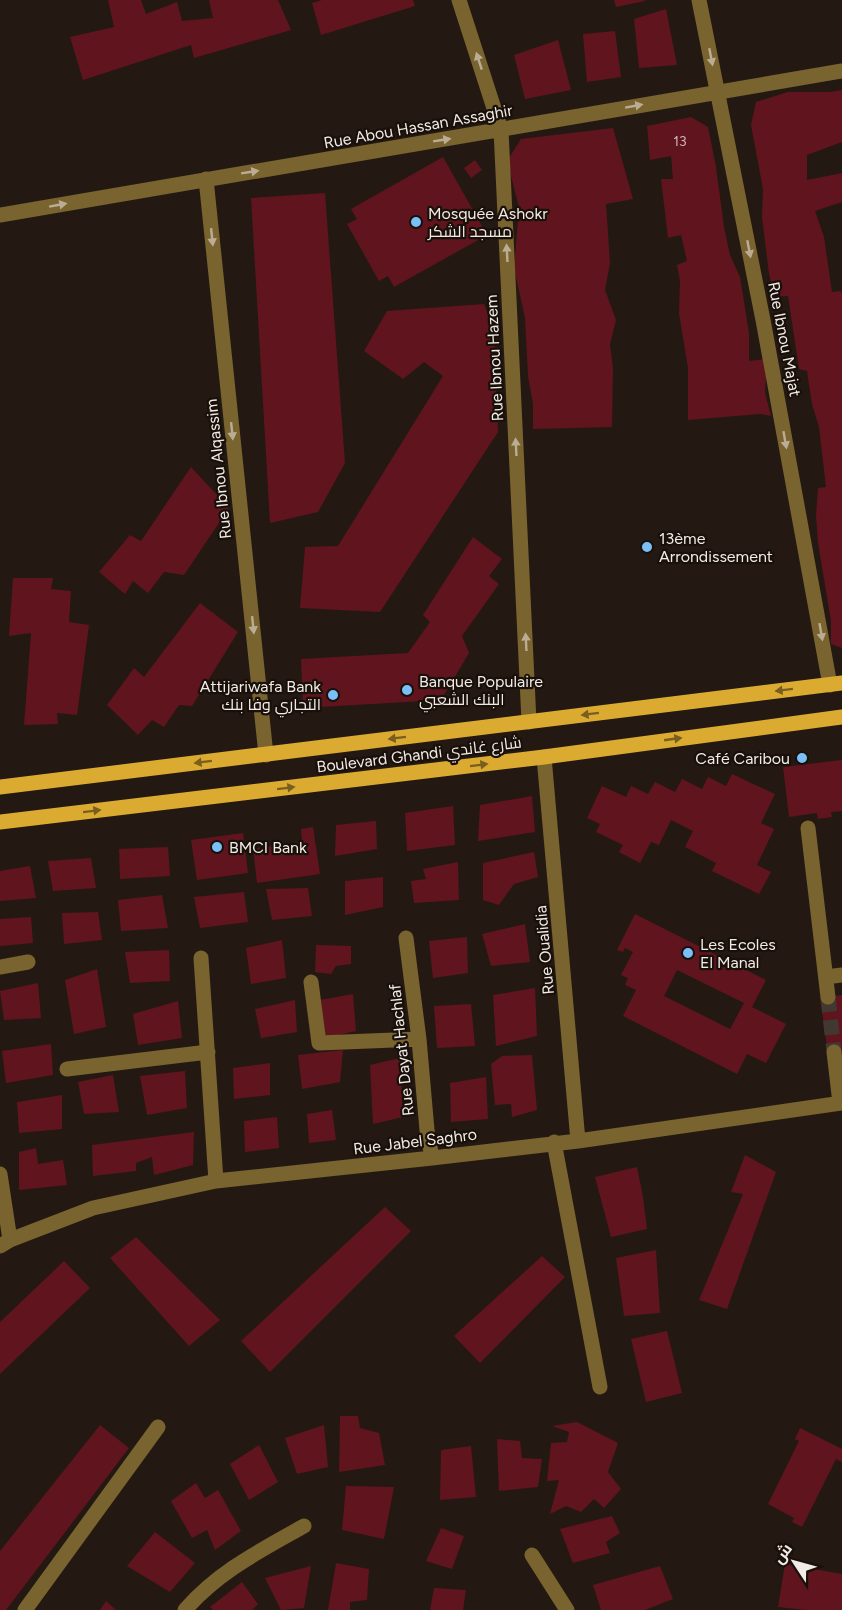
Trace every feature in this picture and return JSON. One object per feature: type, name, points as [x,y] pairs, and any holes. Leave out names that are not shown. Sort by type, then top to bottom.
[{"type":"main road","name":"Boulevard Ghandi شارع غاندي","points":[[0,787],[836,684]]},
{"type":"main road","name":"Boulevard Ghandi شارع غاندي","points":[[0,822],[544,757],[842,717]]},
{"type":"street","name":"Rue Ibnou Hazem","points":[[459,0],[501,130],[529,722]]},
{"type":"street","name":"Rue Ibnou Majat","points":[[699,0],[836,684]]},
{"type":"street","name":"Rue Abou Hassan Assaghir","points":[[0,216],[842,71]]},
{"type":"street","name":"Rue Ibnou Alqassim","points":[[206,179],[266,755]]},
{"type":"street","name":"Rue Oualidia","points":[[544,757],[578,1140]]},
{"type":"street","points":[[808,828],[828,997]]},
{"type":"street","name":"Rue Dayat Hachlaf","points":[[406,938],[432,1158]]},
{"type":"street","points":[[201,958],[216,1181]]},
{"type":"street","points":[[0,967],[28,962]]},
{"type":"street","points":[[826,977],[842,975]]},
{"type":"street","points":[[311,982],[319,1043],[419,1039]]},
{"type":"street","points":[[67,1069],[208,1052]]},
{"type":"street","points":[[834,1052],[841,1103]]},
{"type":"street","name":"Rue Jabel Saghro","points":[[5,1243],[93,1208],[216,1181],[578,1140],[841,1103]]},
{"type":"street","points":[[554,1142],[600,1387]]},
{"type":"street","points":[[0,1174],[5,1243]]},
{"type":"street","points":[[25,1610],[158,1427]]},
{"type":"street","points":[[186,1610],[232,1566],[304,1526]]},
{"type":"street","points":[[531,1556],[567,1610]]},
{"type":"building","points":[[108,0],[141,0],[146,14],[177,2],[182,21],[213,18],[209,0],[278,0],[291,30],[194,58],[191,45],[83,80],[70,37],[114,27]]},
{"type":"building","points":[[322,0],[413,0],[415,6],[321,35],[312,3]]},
{"type":"building","points":[[614,0],[645,0],[645,1],[616,7]]},
{"type":"building","points":[[666,9],[677,65],[639,68],[634,19]]},
{"type":"building","points":[[615,31],[621,77],[587,82],[583,34]]},
{"type":"building","points":[[558,40],[571,90],[525,99],[514,55]]},
{"type":"building","points":[[842,90],[842,142],[807,155],[807,180],[842,173],[842,202],[815,211],[824,237],[832,292],[841,291],[842,294],[842,648],[831,644],[831,621],[818,543],[816,516],[818,488],[826,487],[819,427],[812,404],[807,371],[799,369],[788,296],[775,297],[769,274],[762,217],[763,189],[751,125],[756,102],[788,92]]},
{"type":"building","points":[[691,117],[708,127],[724,227],[730,255],[740,277],[749,333],[749,361],[767,359],[765,393],[771,416],[760,414],[688,420],[688,368],[679,313],[680,281],[677,265],[687,261],[681,235],[668,238],[661,179],[673,179],[671,156],[650,160],[647,126]]},
{"type":"building","points":[[613,128],[633,199],[606,204],[610,263],[605,290],[616,320],[610,344],[613,368],[612,427],[533,429],[525,318],[514,268],[519,207],[507,161],[521,139]]},
{"type":"building","name":"Mosquée Ashokr مسجد الشكر","points":[[443,157],[487,235],[394,287],[388,276],[379,281],[347,224],[357,219],[351,209]]},
{"type":"building","points":[[475,160],[482,170],[471,178],[464,168]]},
{"type":"building","points":[[325,193],[345,463],[318,512],[270,523],[251,198]]},
{"type":"building","points":[[484,304],[494,330],[498,432],[380,612],[300,608],[305,547],[338,546],[443,376],[424,362],[403,379],[364,351],[387,311]]},
{"type":"building","points":[[191,467],[229,508],[184,575],[164,572],[148,593],[133,581],[125,594],[99,572],[130,535],[141,541]]},
{"type":"building","points":[[473,537],[502,559],[489,576],[499,584],[462,636],[469,653],[441,700],[303,708],[301,659],[408,653],[430,622],[423,615]]},
{"type":"building","points":[[13,578],[53,578],[51,589],[71,591],[69,622],[89,625],[77,715],[57,713],[58,724],[24,725],[31,633],[9,636]]},
{"type":"building","points":[[200,603],[238,632],[192,706],[179,705],[164,727],[152,720],[138,735],[107,705],[134,668],[144,677]]},
{"type":"building","points":[[842,760],[842,811],[831,812],[832,817],[818,819],[817,813],[789,817],[783,767]]},
{"type":"building","points":[[732,774],[775,794],[761,823],[774,829],[757,865],[771,872],[759,894],[712,871],[716,863],[685,847],[693,831],[671,820],[659,845],[651,842],[640,863],[619,852],[623,845],[596,832],[600,824],[587,818],[602,786],[626,797],[631,786],[648,794],[655,782],[675,792],[682,779],[702,789],[708,777],[726,786]]},
{"type":"building","points":[[532,796],[535,832],[478,841],[480,805]]},
{"type":"building","points":[[453,806],[455,845],[407,851],[405,813]]},
{"type":"building","points":[[376,821],[377,849],[335,856],[336,825]]},
{"type":"building","points":[[313,827],[320,874],[257,883],[253,849],[302,842],[301,829]]},
{"type":"building","points":[[243,833],[248,873],[197,880],[191,840]]},
{"type":"building","points":[[168,847],[170,876],[120,879],[119,849]]},
{"type":"building","points":[[534,852],[538,877],[514,884],[499,905],[483,900],[483,863]]},
{"type":"building","points":[[91,858],[96,888],[53,891],[48,861]]},
{"type":"building","points":[[458,862],[459,900],[414,903],[411,881],[426,879],[423,869]]},
{"type":"building","points":[[30,866],[36,898],[0,901],[0,871]]},
{"type":"building","points":[[383,877],[383,907],[345,915],[345,881]]},
{"type":"building","points":[[308,888],[312,916],[272,920],[266,889]]},
{"type":"building","points":[[244,892],[248,922],[200,928],[194,897]]},
{"type":"building","points":[[162,895],[168,928],[121,931],[118,900]]},
{"type":"building","points":[[98,912],[102,940],[64,944],[62,913]]},
{"type":"building","points":[[635,914],[766,980],[752,1007],[786,1024],[766,1063],[747,1054],[737,1074],[623,1016],[636,990],[625,985],[628,978],[621,975],[633,952],[625,948],[623,952],[617,950]],"holes":[[[677,970],[744,1003],[730,1029],[664,996]]]},
{"type":"building","points":[[31,917],[33,943],[0,946],[0,919]]},
{"type":"building","points":[[525,924],[530,962],[491,966],[482,934]]},
{"type":"building","points":[[467,937],[468,973],[433,978],[429,941]]},
{"type":"building","points":[[282,940],[286,978],[251,984],[246,948]]},
{"type":"building","points":[[316,945],[351,946],[351,964],[336,966],[331,974],[315,972]]},
{"type":"building","points":[[169,950],[170,981],[130,983],[125,952]]},
{"type":"building","points":[[97,969],[106,1027],[74,1034],[65,980]]},
{"type":"building","points":[[38,983],[41,1018],[4,1020],[0,991]]},
{"type":"building","points":[[535,988],[537,1036],[496,1046],[493,995]]},
{"type":"building","points":[[353,994],[356,1031],[325,1038],[320,1000]]},
{"type":"building","points":[[842,995],[842,1051],[828,1053],[820,998]]},
{"type":"building","points":[[295,1000],[297,1032],[261,1038],[255,1009]]},
{"type":"building","points":[[178,1001],[182,1038],[138,1045],[133,1014]]},
{"type":"building","points":[[471,1004],[475,1046],[437,1048],[434,1006]]},
{"type":"building","points":[[51,1044],[53,1075],[6,1083],[2,1051]]},
{"type":"building","points":[[343,1050],[340,1082],[302,1089],[298,1055]]},
{"type":"building","points":[[532,1055],[537,1110],[512,1117],[511,1104],[495,1105],[491,1064],[502,1056]]},
{"type":"building","points":[[400,1058],[403,1117],[373,1124],[370,1065]]},
{"type":"building","points":[[270,1063],[270,1095],[234,1099],[233,1068]]},
{"type":"building","points":[[185,1071],[187,1108],[147,1115],[140,1076]]},
{"type":"building","points":[[113,1075],[119,1112],[84,1114],[78,1082]]},
{"type":"building","points":[[486,1077],[488,1119],[451,1122],[450,1083]]},
{"type":"building","points":[[62,1095],[62,1129],[19,1133],[17,1102]]},
{"type":"building","points":[[332,1110],[336,1140],[309,1143],[307,1114]]},
{"type":"building","points":[[277,1117],[279,1148],[245,1152],[244,1121]]},
{"type":"building","points":[[194,1132],[193,1165],[154,1175],[152,1157],[136,1163],[136,1171],[93,1176],[92,1145]]},
{"type":"building","points":[[36,1148],[38,1164],[63,1160],[67,1185],[19,1190],[19,1152]]},
{"type":"building","points":[[745,1155],[776,1172],[727,1309],[699,1300],[743,1194],[731,1192]]},
{"type":"building","points":[[637,1167],[647,1229],[611,1237],[595,1177]]},
{"type":"building","points":[[385,1207],[411,1231],[270,1372],[241,1341]]},
{"type":"building","points":[[136,1237],[220,1320],[189,1346],[110,1258]]},
{"type":"building","points":[[656,1250],[660,1313],[624,1316],[616,1258]]},
{"type":"building","points":[[542,1256],[565,1277],[480,1363],[454,1336]]},
{"type":"building","points":[[64,1261],[90,1288],[0,1374],[0,1322]]},
{"type":"building","points":[[667,1331],[682,1393],[646,1402],[631,1339]]},
{"type":"building","points":[[340,1416],[358,1416],[360,1428],[379,1433],[385,1465],[339,1472]]},
{"type":"building","points":[[577,1422],[618,1443],[608,1472],[621,1489],[604,1508],[594,1499],[581,1512],[566,1506],[550,1514],[559,1480],[547,1481],[551,1443],[567,1442],[569,1432],[552,1426]]},
{"type":"building","points":[[100,1425],[129,1448],[6,1610],[0,1610],[0,1551]]},
{"type":"building","points":[[324,1425],[328,1467],[297,1474],[285,1438]]},
{"type":"building","points":[[800,1428],[842,1449],[842,1462],[836,1459],[802,1527],[792,1522],[794,1518],[768,1504],[799,1441],[795,1439]]},
{"type":"building","points":[[497,1439],[520,1441],[522,1458],[542,1459],[538,1487],[499,1491]]},
{"type":"building","points":[[259,1445],[278,1482],[249,1500],[230,1464]]},
{"type":"building","points":[[471,1446],[476,1497],[440,1500],[441,1450]]},
{"type":"building","points":[[196,1483],[205,1498],[218,1490],[241,1531],[215,1550],[207,1530],[192,1538],[171,1501]]},
{"type":"building","points":[[346,1486],[394,1487],[384,1539],[342,1530]]},
{"type":"building","points":[[612,1516],[620,1533],[606,1542],[610,1553],[573,1563],[560,1529]]},
{"type":"building","points":[[441,1528],[464,1536],[452,1569],[426,1561]]},
{"type":"building","points":[[155,1532],[195,1563],[170,1592],[127,1566]]},
{"type":"building","points":[[336,1563],[369,1569],[367,1600],[350,1602],[350,1610],[328,1610]]},
{"type":"building","points":[[785,1564],[842,1574],[842,1610],[778,1607]]},
{"type":"building","points":[[311,1566],[304,1608],[281,1610],[265,1578]]},
{"type":"building","points":[[660,1566],[673,1599],[645,1610],[601,1610],[593,1585]]},
{"type":"building","points":[[242,1582],[258,1604],[252,1610],[213,1610],[210,1607]]},
{"type":"building","points":[[434,1588],[466,1590],[463,1610],[430,1610]]},
{"type":"building","points":[[106,1601],[116,1610],[100,1610]]},
{"type":"tunnel","points":[[828,997],[834,1052]]},
{"type":"place","name":"Mosquée Ashokr مسجد الشكر","points":[[416,222]]},
{"type":"place","name":"13ème Arrondissement","points":[[647,547]]},
{"type":"place","name":"Banque Populaire البنك الشعبي","points":[[407,690]]},
{"type":"place","name":"Attijariwafa Bank التجاري وفا بنك","points":[[333,695]]},
{"type":"place","name":"Café Caribou","points":[[802,758]]},
{"type":"place","name":"BMCI Bank","points":[[217,847]]},
{"type":"place","name":"Les Ecoles El Manal","points":[[688,953]]}]
